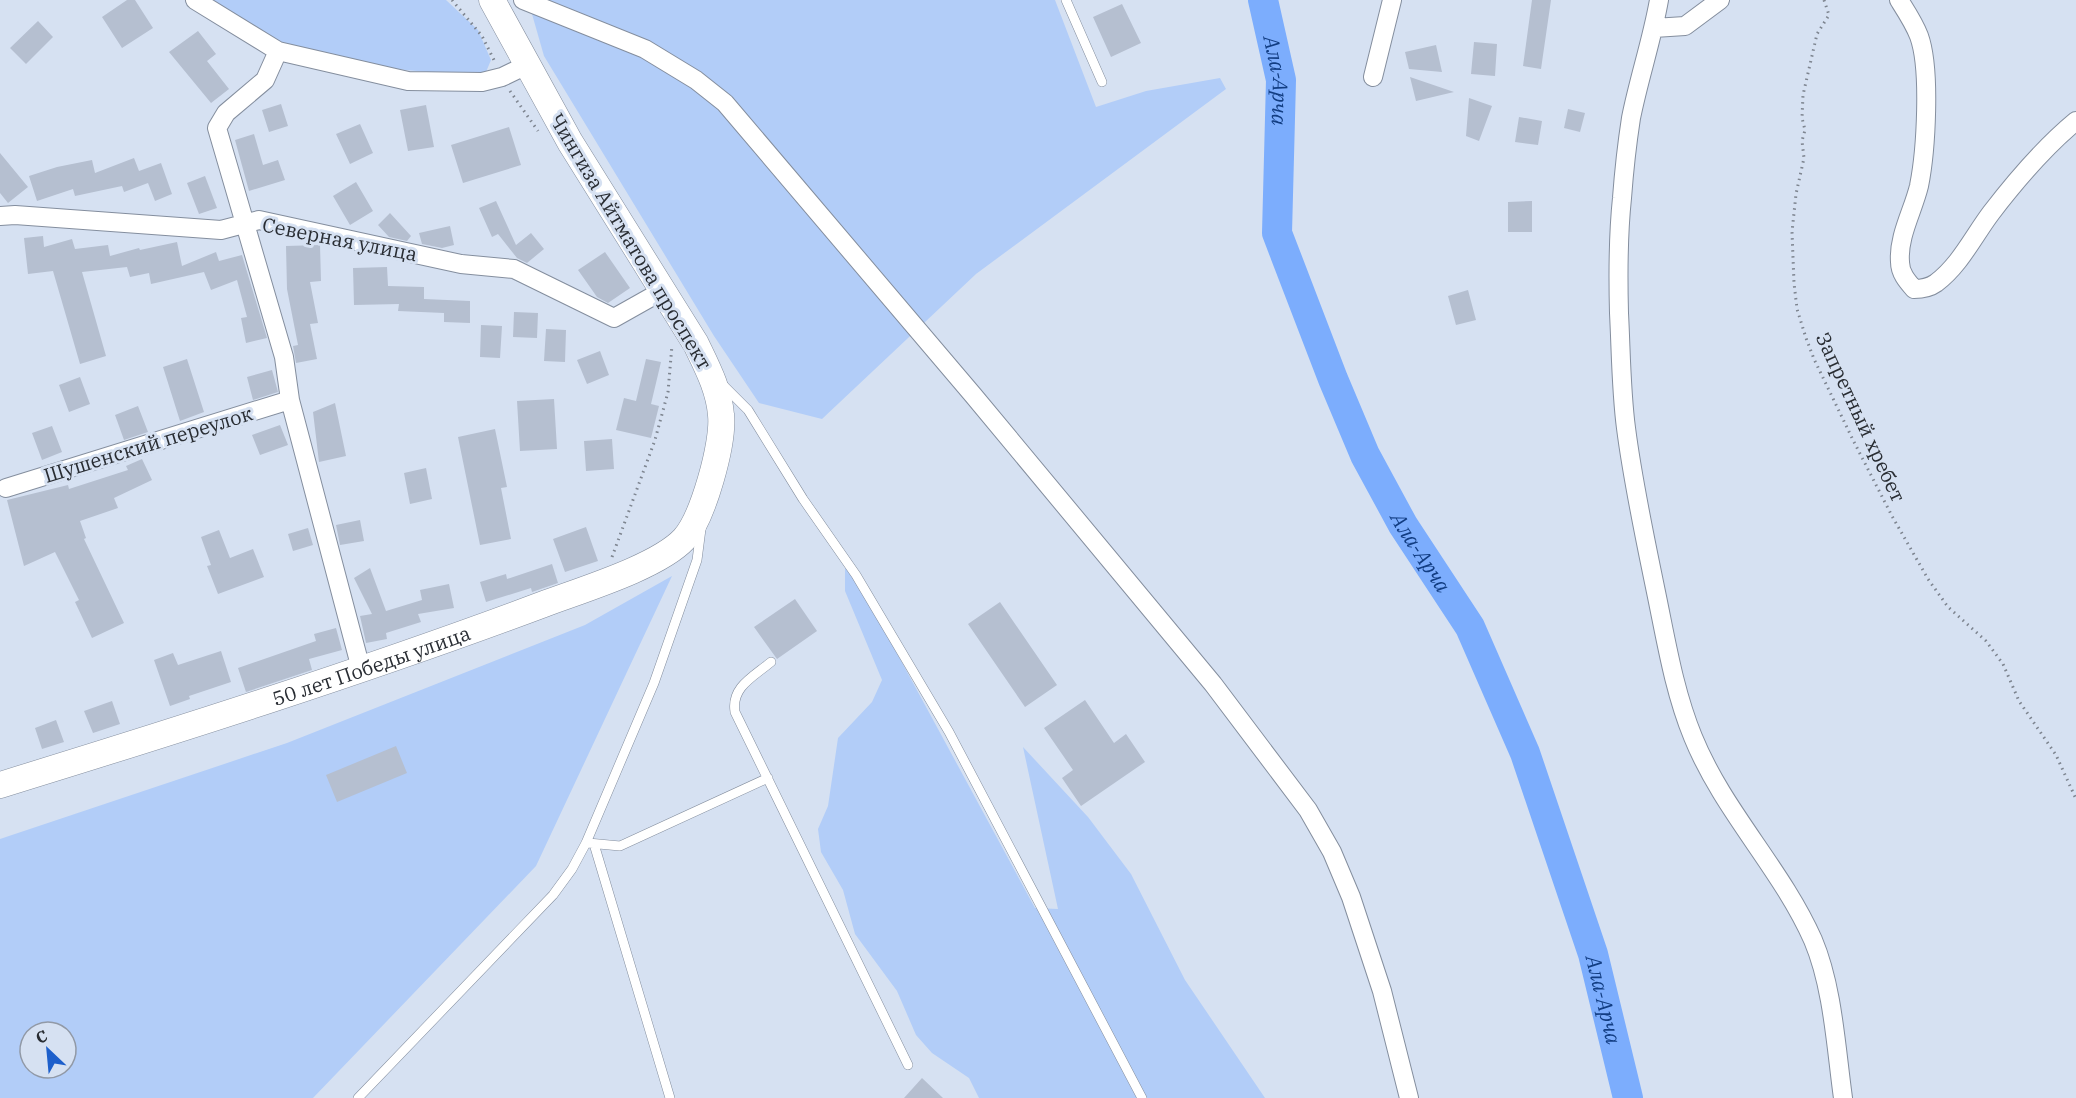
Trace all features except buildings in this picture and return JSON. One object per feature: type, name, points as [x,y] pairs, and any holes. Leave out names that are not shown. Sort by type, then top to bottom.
[{"type":"main road","name":"Чингиза Айтматова проспект","points":[[492,0],[570,142],[696,344],[710,372],[721,416],[720,435],[706,494]]},
{"type":"main road","points":[[506,0],[506,25]]},
{"type":"main road","name":"50 лет Победы улица","points":[[0,785],[171,732],[361,669],[493,623],[649,562],[668,552],[684,539],[695,522],[706,494]]},
{"type":"street","points":[[195,0],[278,51],[408,81],[483,82],[502,77],[527,65]]},
{"type":"street","points":[[523,0],[645,48],[696,80],[725,103],[973,395],[1213,684],[1308,810],[1332,852],[1351,897],[1382,991],[1409,1098]]},
{"type":"street","points":[[1373,77],[1392,0]]},
{"type":"street","points":[[1659,0],[1632,117],[1621,201],[1618,280],[1621,358],[1632,469],[1669,653],[1686,720],[1732,812],[1785,891],[1813,941],[1823,970],[1843,1098]]},
{"type":"street","points":[[1654,28],[1685,26],[1720,0]]},
{"type":"street","points":[[1899,0],[1919,36],[1924,55],[1925,142],[1919,186],[1903,237],[1900,262],[1905,278],[1914,289],[1924,289],[1935,283],[1955,266],[1992,212],[2059,135],[2076,121]]},
{"type":"street","points":[[278,51],[265,80],[225,113],[217,128],[284,357],[290,400],[361,669]]},
{"type":"street","name":"Северная улица","points":[[0,216],[15,214],[221,230],[259,220],[461,264],[514,269],[615,318],[662,291]]},
{"type":"street","name":"Шушенский переулок","points":[[6,488],[290,400]]},
{"type":"lane","points":[[1066,0],[1102,82]]},
{"type":"lane","points":[[710,372],[748,410],[803,499],[856,575],[949,732],[1142,1098]]},
{"type":"lane","points":[[358,1098],[553,895],[590,843],[654,683],[697,560],[706,494]]},
{"type":"lane","points":[[771,662],[738,689],[733,702],[735,712],[908,1065]]},
{"type":"lane","points":[[590,843],[620,846],[768,778]]},
{"type":"lane","points":[[590,843],[670,1098]]},
{"type":"path","points":[[452,0],[482,36],[497,66]]},
{"type":"path","name":"Запретный хребет","points":[[1824,0],[1829,15],[1817,34],[1803,95],[1804,158],[1796,194],[1792,232],[1797,309],[1806,338],[1863,459],[1928,579],[1948,607],[1986,640],[2003,664],[2019,702],[2056,755],[2076,799]]},
{"type":"shaded area","points":[[211,0],[446,0],[478,30],[491,60],[486,72],[462,75],[372,67],[284,45]]},
{"type":"shaded area","points":[[528,0],[1055,0],[1096,107],[1146,91],[1220,78],[1226,89],[976,274],[822,419],[759,403],[714,336],[544,56]]},
{"type":"shaded area","points":[[845,568],[860,585],[1035,908],[1058,909],[1023,747],[1088,817],[1131,874],[1185,980],[1265,1098],[979,1098],[969,1078],[932,1053],[916,1035],[897,991],[855,934],[843,890],[821,852],[818,829],[828,806],[838,738],[872,702],[882,680],[845,591]]},
{"type":"shaded area","points":[[672,576],[536,866],[313,1098],[0,1098],[0,839],[287,743],[585,625]]},
{"type":"waterway","name":"Ала-Арча","points":[[1263,0],[1281,80],[1277,233],[1365,455],[1403,525],[1470,627],[1525,753],[1593,954],[1628,1098]]}]
